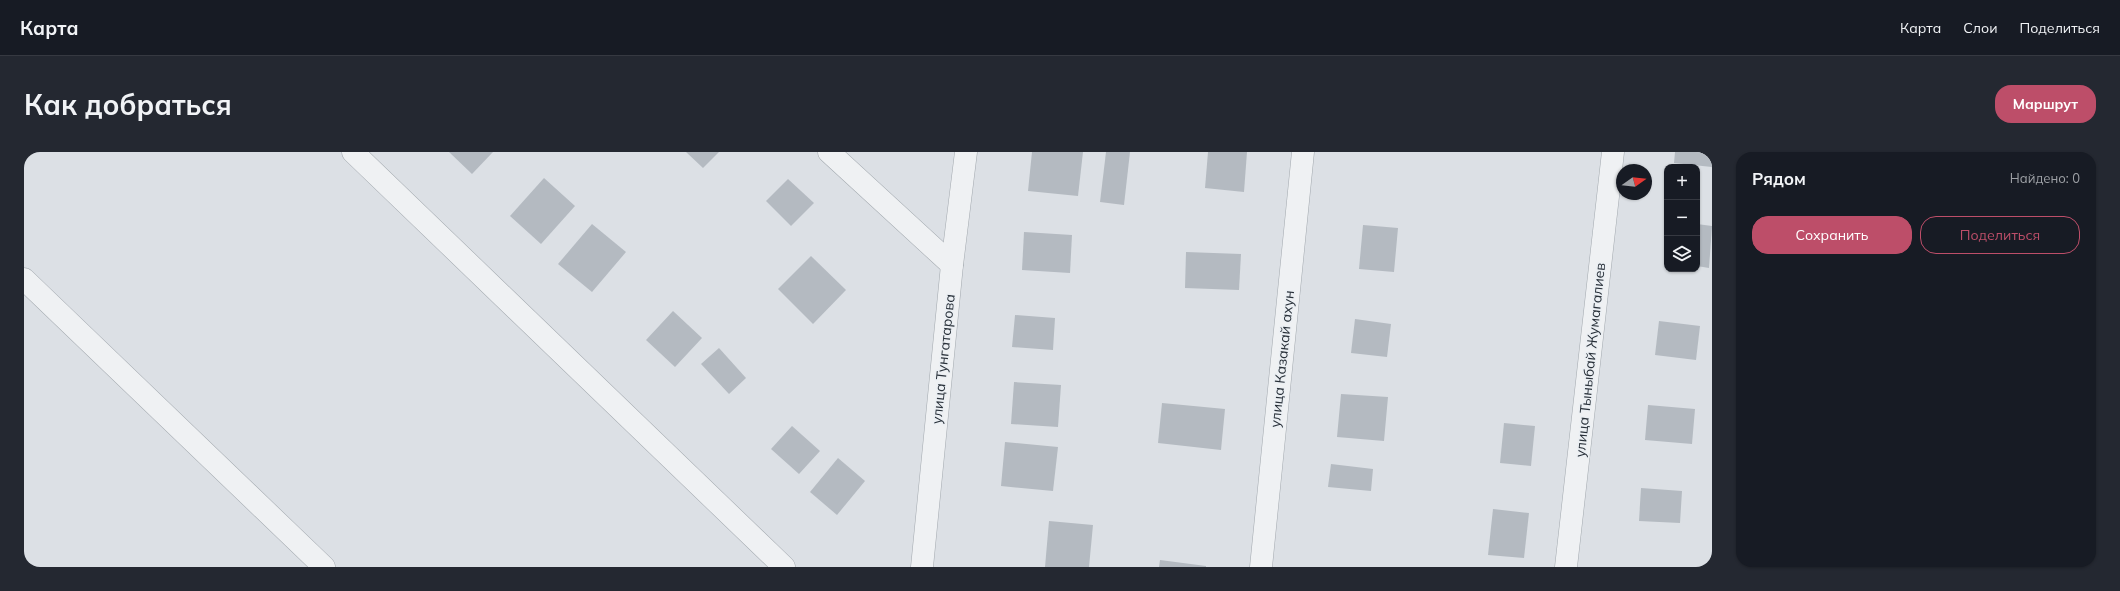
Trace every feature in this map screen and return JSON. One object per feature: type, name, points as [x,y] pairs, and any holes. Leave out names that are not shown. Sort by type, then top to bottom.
[{"type":"street","points":[[353,152],[784,567]]},
{"type":"street","points":[[829,152],[952,265]]},
{"type":"street","name":"улица Тунгатарова","points":[[922,567],[952,265],[966,152]]},
{"type":"street","name":"улица Казакай ахун","points":[[1261,567],[1303,152]]},
{"type":"street","name":"улица Тыныбай Жумагалиев","points":[[1566,567],[1613,152]]},
{"type":"street","points":[[24,279],[324,567]]},
{"type":"building","points":[[449,152],[493,152],[472,174]]},
{"type":"building","points":[[686,152],[719,152],[703,168]]},
{"type":"building","points":[[1032,152],[1083,152],[1078,196],[1028,191]]},
{"type":"building","points":[[1106,152],[1130,152],[1124,205],[1100,202]]},
{"type":"building","points":[[1208,152],[1247,152],[1244,192],[1205,188]]},
{"type":"building","points":[[1675,152],[1712,152],[1712,167],[1700,166],[1700,164],[1674,163]]},
{"type":"building","points":[[544,178],[575,206],[541,244],[510,216]]},
{"type":"building","points":[[788,179],[814,203],[791,226],[766,201]]},
{"type":"building","points":[[592,224],[626,252],[592,292],[558,264]]},
{"type":"building","points":[[1700,224],[1712,226],[1709,268],[1700,266]]},
{"type":"building","points":[[1363,225],[1398,228],[1394,272],[1359,269]]},
{"type":"building","points":[[1024,232],[1072,235],[1070,273],[1022,270]]},
{"type":"building","points":[[1186,252],[1241,254],[1239,290],[1185,288]]},
{"type":"building","points":[[811,256],[846,290],[813,324],[778,289]]},
{"type":"building","points":[[673,311],[702,338],[675,367],[646,340]]},
{"type":"building","points":[[1015,315],[1055,318],[1053,350],[1012,347]]},
{"type":"building","points":[[1355,319],[1391,324],[1387,357],[1351,353]]},
{"type":"building","points":[[1659,321],[1700,326],[1696,360],[1655,355]]},
{"type":"building","points":[[719,348],[746,378],[729,394],[701,364]]},
{"type":"building","points":[[1014,382],[1061,385],[1058,427],[1011,424]]},
{"type":"building","points":[[1341,394],[1388,397],[1384,441],[1337,437]]},
{"type":"building","points":[[1162,403],[1225,409],[1221,450],[1158,443]]},
{"type":"building","points":[[1648,405],[1695,409],[1692,444],[1645,440]]},
{"type":"building","points":[[1504,423],[1535,426],[1531,466],[1500,463]]},
{"type":"building","points":[[792,426],[820,451],[799,474],[771,449]]},
{"type":"building","points":[[1005,442],[1058,447],[1053,491],[1001,486]]},
{"type":"building","points":[[838,458],[865,481],[837,515],[810,492]]},
{"type":"building","points":[[1331,464],[1373,469],[1371,491],[1328,487]]},
{"type":"building","points":[[1641,488],[1682,491],[1680,523],[1639,521]]},
{"type":"building","points":[[1493,509],[1529,513],[1524,558],[1488,555]]},
{"type":"building","points":[[1049,521],[1093,525],[1089,567],[1045,567]]},
{"type":"building","points":[[1160,560],[1206,566],[1206,567],[1159,567]]}]
